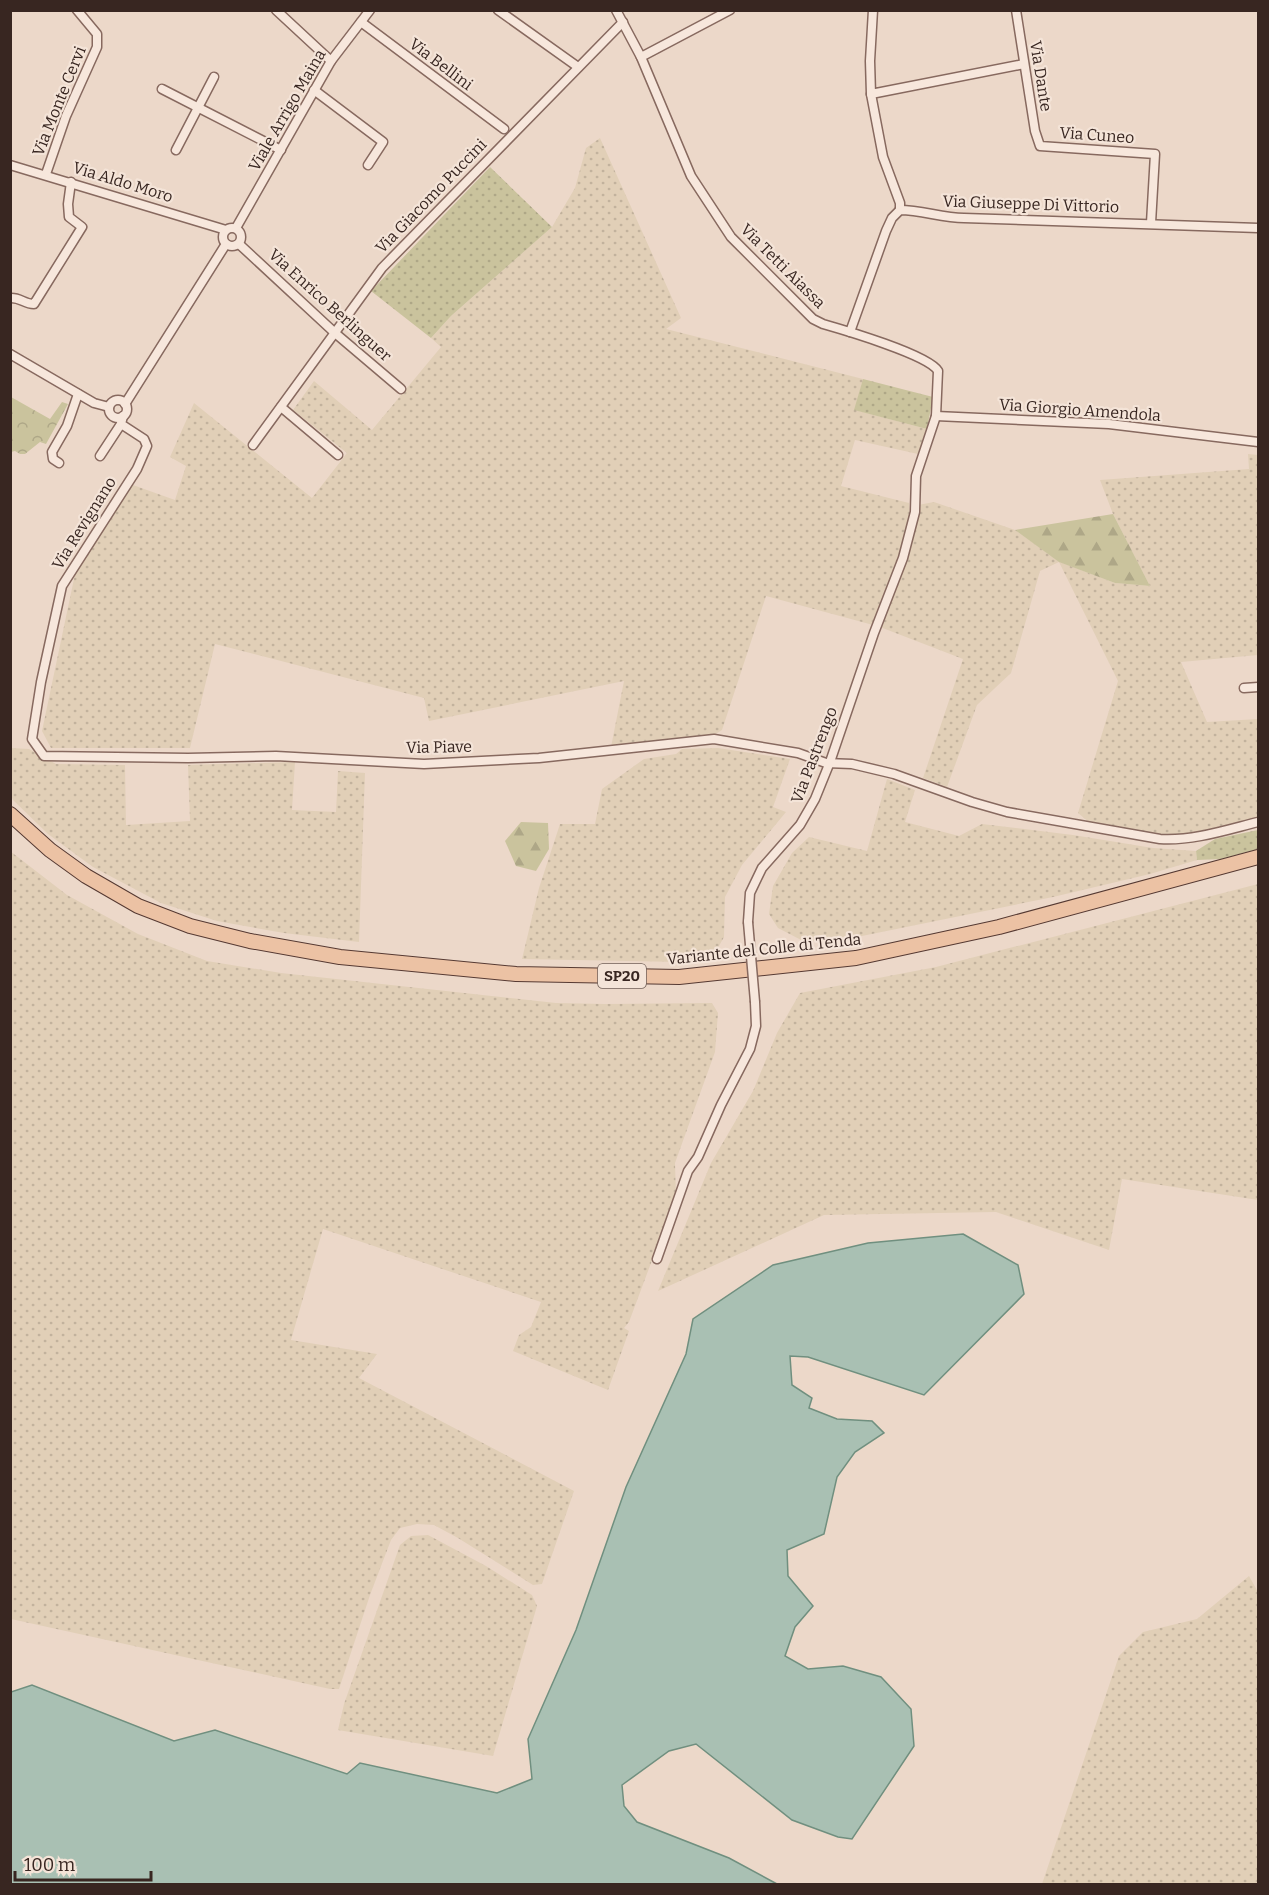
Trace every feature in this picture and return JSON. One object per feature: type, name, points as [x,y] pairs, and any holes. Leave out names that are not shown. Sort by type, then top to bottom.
[{"type":"main road","name":"Variante del Colle di Tenda","points":[[10,814],[50,850],[86,876],[138,906],[190,926],[250,941],[340,957],[516,974],[679,977],[856,958],[999,927],[1258,857]]},
{"type":"street","name":"Via Monte Cervi","points":[[46,174],[66,116],[97,47],[97,34],[77,10]]},
{"type":"street","points":[[276,10],[331,61]]},
{"type":"street","name":"Viale Arrigo Maina","points":[[236,228],[331,61],[370,10]]},
{"type":"street","points":[[498,10],[578,67]]},
{"type":"street","name":"Via Tetti Aiassa","points":[[616,10],[641,57],[691,176],[731,237],[813,319],[897,349],[935,366],[939,379],[936,416]]},
{"type":"street","points":[[849,332],[886,231],[892,218],[900,210],[900,202],[883,157],[871,94],[873,10]]},
{"type":"street","name":"Via Dante","points":[[1016,10],[1035,131],[1040,146]]},
{"type":"street","points":[[641,57],[725,11]]},
{"type":"street","name":"Via Bellini","points":[[361,22],[504,129]]},
{"type":"street","name":"Via Giacomo Puccini","points":[[253,445],[382,268],[622,22]]},
{"type":"street","points":[[871,94],[1024,64]]},
{"type":"street","points":[[176,150],[214,77]]},
{"type":"street","points":[[162,89],[280,150]]},
{"type":"street","points":[[314,90],[383,142],[368,165]]},
{"type":"street","name":"Via Cuneo","points":[[1040,146],[1155,154],[1151,224]]},
{"type":"street","name":"Via Aldo Moro","points":[[10,165],[226,230]]},
{"type":"street","points":[[10,298],[17,297],[33,304],[82,227],[69,217],[71,182]]},
{"type":"street","name":"Via Giuseppe Di Vittorio","points":[[900,210],[953,218],[1258,228]]},
{"type":"street","points":[[236,228],[242,235],[239,244],[231,246],[226,244],[223,235],[226,230],[236,228]]},
{"type":"street","points":[[109,407],[113,401],[120,400],[125,404],[226,244]]},
{"type":"street","name":"Via Enrico Berlinguer","points":[[239,244],[335,333],[401,389]]},
{"type":"street","name":"Via Revignano","points":[[10,354],[94,403],[109,407],[110,414],[122,420],[144,439],[147,446],[137,469],[62,586],[41,682],[32,739],[44,756]]},
{"type":"street","points":[[59,463],[53,459],[52,452],[67,426],[78,394]]},
{"type":"street","name":"Via Revignano","points":[[100,456],[127,411],[125,404]]},
{"type":"street","points":[[281,407],[338,455]]},
{"type":"street","name":"Via Giorgio Amendola","points":[[936,416],[1109,424],[1258,442]]},
{"type":"street","name":"Via Pastrengo","points":[[657,1258],[688,1171],[698,1157],[721,1105],[750,1049],[756,1026],[748,922],[750,893],[762,868],[807,815],[830,762],[874,633],[903,558],[915,512],[916,476],[936,416]]},
{"type":"street","points":[[1244,688],[1258,687]]},
{"type":"street","name":"Via Piave","points":[[44,756],[188,758],[276,756],[424,764],[539,758],[714,739],[798,753],[826,763],[852,764],[894,774],[1007,812],[1160,839],[1177,840],[1202,836],[1258,822]]},
{"type":"shaded area","points":[[600,138],[681,318],[666,329],[863,379],[855,410],[927,429],[918,454],[855,440],[841,486],[909,503],[910,519],[895,568],[873,625],[766,596],[722,730],[711,737],[611,747],[624,681],[429,721],[424,698],[215,644],[190,748],[51,748],[42,731],[75,574],[133,485],[175,500],[186,466],[170,457],[194,403],[312,498],[347,453],[293,410],[314,381],[372,430],[441,347],[431,338],[451,316],[552,227],[575,188],[586,148]]},
{"type":"shaded area","points":[[1248,454],[1258,455],[1258,655],[1181,662],[1207,722],[1258,719],[1258,817],[1177,837],[1090,823],[1078,813],[1118,681],[1059,562],[1040,571],[1011,673],[977,705],[947,787],[923,778],[963,659],[880,627],[909,552],[919,510],[918,505],[934,502],[1015,530],[1060,562],[1115,583],[1150,586],[1113,514],[1100,480],[1249,469]]},
{"type":"shaded area","points":[[11,748],[29,749],[56,764],[125,765],[126,825],[190,821],[188,765],[295,762],[292,810],[336,812],[338,771],[365,773],[359,942],[284,933],[217,921],[161,903],[93,867],[48,834],[13,800],[11,796]]},
{"type":"shaded area","points":[[718,748],[790,759],[773,807],[786,812],[742,865],[725,897],[724,937],[715,953],[680,962],[522,959],[539,888],[560,824],[595,824],[602,789],[644,759],[676,754],[682,749]]},
{"type":"shaded area","points":[[887,779],[915,790],[905,822],[959,836],[982,824],[1153,848],[1196,851],[1197,860],[1150,874],[1053,897],[857,937],[805,942],[778,928],[769,914],[773,886],[792,853],[809,837],[867,851]]},
{"type":"shaded area","points":[[10,851],[67,895],[138,934],[207,961],[281,973],[556,1003],[712,1003],[718,1013],[715,1052],[675,1163],[676,1196],[629,1322],[624,1328],[629,1331],[608,1390],[513,1351],[519,1335],[531,1327],[541,1302],[323,1229],[291,1340],[377,1354],[359,1378],[574,1491],[542,1584],[533,1585],[434,1525],[417,1524],[400,1528],[391,1540],[370,1595],[339,1689],[330,1689],[11,1619]]},
{"type":"shaded area","points":[[1258,884],[1258,1200],[1122,1179],[1109,1250],[996,1212],[824,1215],[658,1291],[711,1163],[753,1091],[777,1033],[800,993],[936,967]]},
{"type":"shaded area","points":[[963,1234],[1018,1265],[1024,1294],[924,1395],[808,1357],[790,1356],[792,1385],[812,1398],[809,1408],[837,1419],[872,1421],[884,1433],[855,1452],[837,1477],[824,1534],[787,1550],[788,1576],[813,1606],[795,1627],[785,1656],[808,1669],[843,1666],[881,1677],[911,1709],[914,1746],[852,1839],[838,1837],[792,1820],[696,1744],[669,1751],[622,1785],[624,1806],[637,1822],[729,1858],[777,1884],[11,1884],[11,1692],[32,1685],[174,1741],[215,1730],[347,1774],[360,1763],[497,1793],[532,1779],[528,1739],[576,1630],[626,1487],[686,1354],[693,1319],[773,1265],[868,1243]]},
{"type":"shaded area","points":[[428,1535],[486,1566],[532,1595],[537,1606],[493,1756],[338,1730],[344,1704],[400,1545],[411,1536]]},
{"type":"shaded area","points":[[1249,1576],[1258,1592],[1258,1884],[1042,1884],[1119,1656],[1143,1632],[1197,1619]]},
{"type":"green space","points":[[490,167],[552,227],[451,316],[431,338],[371,291]]},
{"type":"green space","points":[[863,379],[933,397],[927,429],[854,410]]},
{"type":"green space","points":[[11,397],[50,419],[62,402],[68,404],[46,444],[40,442],[25,454],[11,452]]},
{"type":"green space","points":[[1113,514],[1150,586],[1115,583],[1059,562],[1015,530]]},
{"type":"green space","points":[[521,822],[548,823],[549,849],[536,871],[516,866],[505,841]]},
{"type":"green space","points":[[1258,830],[1258,849],[1221,859],[1197,860],[1196,851],[1215,839]]}]
